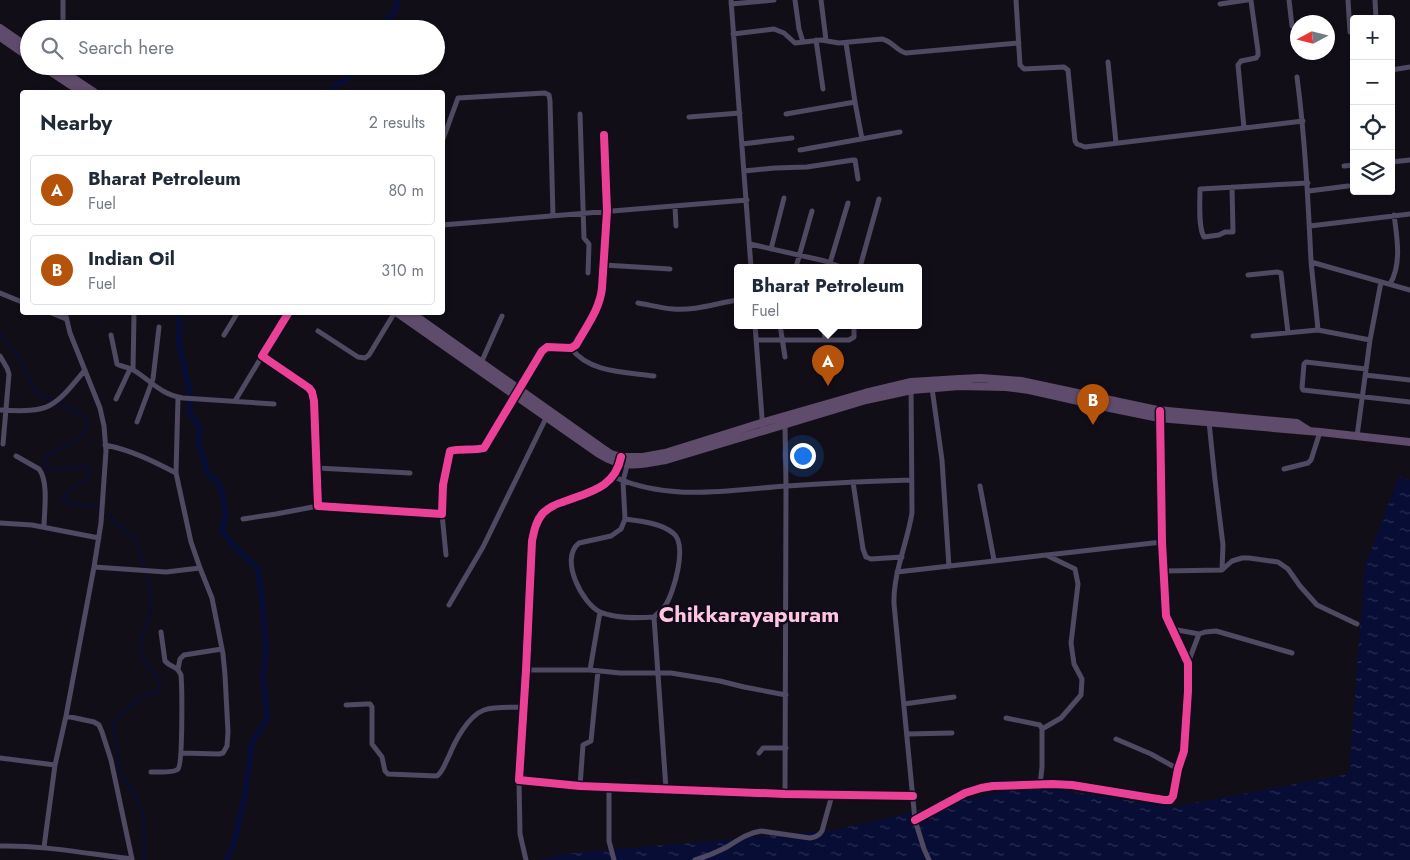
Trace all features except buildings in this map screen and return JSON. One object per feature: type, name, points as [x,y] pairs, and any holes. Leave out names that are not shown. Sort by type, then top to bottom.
[{"type":"main road","points":[[0,28],[20,42]]},
{"type":"main road","points":[[0,38],[20,52]]},
{"type":"main road","points":[[64,75],[79,90]]},
{"type":"main road","points":[[67,75],[91,90]]},
{"type":"main road","points":[[400,315],[517,393],[604,457],[643,464],[666,460],[937,380],[980,378],[1021,381],[1160,414]]},
{"type":"main road","points":[[414,315],[481,363],[517,393]]},
{"type":"main road","points":[[624,461],[665,453],[865,393],[912,386],[932,388],[980,386],[1029,390],[1114,409],[1410,442]]},
{"type":"street","points":[[63,0],[63,20]]},
{"type":"street","points":[[751,264],[731,2],[774,0]]},
{"type":"street","points":[[795,0],[803,42]]},
{"type":"street","points":[[820,0],[826,40]]},
{"type":"street","points":[[1016,0],[1020,65],[1024,70],[1064,67],[1068,70],[1075,141],[1077,144],[1085,147],[1303,121]]},
{"type":"street","points":[[1289,0],[1291,15]]},
{"type":"street","points":[[1348,0],[1350,32]]},
{"type":"street","points":[[1375,0],[1376,15]]},
{"type":"street","points":[[1220,4],[1251,1],[1258,55],[1256,58],[1241,61],[1238,65],[1244,128]]},
{"type":"street","points":[[733,34],[774,29],[784,33],[795,43],[826,40],[839,44],[882,39],[888,40],[906,54],[1018,43]]},
{"type":"street","points":[[816,40],[824,89]]},
{"type":"street","points":[[846,43],[862,139]]},
{"type":"street","points":[[1108,62],[1116,143]]},
{"type":"street","points":[[1395,69],[1410,67]]},
{"type":"street","points":[[1297,77],[1303,121],[1318,330]]},
{"type":"street","points":[[445,134],[458,98],[545,93],[549,95],[553,216]]},
{"type":"street","points":[[786,114],[855,102]]},
{"type":"street","points":[[689,117],[740,113]]},
{"type":"street","points":[[580,114],[584,238],[589,244],[588,274]]},
{"type":"street","points":[[800,150],[900,132]]},
{"type":"street","points":[[446,555],[442,514],[443,486],[450,451],[484,448],[542,351],[547,347],[571,348],[576,345],[598,306],[601,297],[604,264],[606,211],[604,135]]},
{"type":"street","points":[[742,144],[792,138]]},
{"type":"street","points":[[744,171],[806,167],[855,160],[858,179]]},
{"type":"street","points":[[1395,162],[1410,160]]},
{"type":"street","points":[[1344,166],[1350,165]]},
{"type":"street","points":[[1232,188],[1233,232],[1225,232],[1204,238],[1201,221],[1200,189],[1308,183]]},
{"type":"street","points":[[1308,191],[1348,186]]},
{"type":"street","points":[[772,249],[784,198]]},
{"type":"street","points":[[861,264],[879,199]]},
{"type":"street","points":[[445,225],[747,200]]},
{"type":"street","points":[[750,244],[826,264],[848,203]]},
{"type":"street","points":[[675,206],[676,226]]},
{"type":"street","points":[[797,264],[812,211]]},
{"type":"street","points":[[1310,226],[1410,214]]},
{"type":"street","points":[[1390,284],[1396,266],[1398,242],[1394,215]]},
{"type":"street","points":[[1312,262],[1410,290]]},
{"type":"street","points":[[604,264],[670,270]]},
{"type":"street","points":[[1248,275],[1281,273],[1288,333]]},
{"type":"street","points":[[1357,436],[1370,340],[1381,282]]},
{"type":"street","points":[[0,293],[20,301]]},
{"type":"street","points":[[638,303],[682,310],[734,301]]},
{"type":"street","points":[[56,315],[66,319]]},
{"type":"street","points":[[44,847],[54,765],[66,716],[94,567],[104,487],[105,445],[104,426],[100,408],[65,315]]},
{"type":"street","points":[[116,398],[132,369],[134,315]]},
{"type":"street","points":[[224,335],[236,315]]},
{"type":"street","points":[[234,402],[287,315]]},
{"type":"street","points":[[318,331],[358,357],[365,358],[369,355],[394,315]]},
{"type":"street","points":[[481,363],[502,316]]},
{"type":"street","points":[[137,422],[152,384],[159,328]]},
{"type":"street","points":[[755,329],[763,431]]},
{"type":"street","points":[[781,329],[786,357]]},
{"type":"street","points":[[824,329],[825,340]]},
{"type":"street","points":[[756,340],[851,339],[854,337],[854,329]]},
{"type":"street","points":[[1253,336],[1318,330],[1370,340]]},
{"type":"street","points":[[111,335],[117,364],[132,369],[157,389],[180,397],[274,404]]},
{"type":"street","points":[[571,348],[582,360],[594,365],[610,370],[654,376]]},
{"type":"street","points":[[0,356],[7,368],[8,374],[3,410],[3,444]]},
{"type":"street","points":[[262,356],[312,392],[314,401],[318,506]]},
{"type":"street","points":[[1410,380],[1306,362],[1304,364],[1301,386],[1303,390],[1410,402]]},
{"type":"street","points":[[3,410],[35,411],[56,402],[66,394],[85,370]]},
{"type":"street","points":[[912,386],[912,513],[893,590],[915,820],[929,860]]},
{"type":"street","points":[[932,388],[942,460],[949,566]]},
{"type":"street","points":[[180,397],[176,473],[191,542],[212,598],[222,649],[228,732],[227,746],[223,753],[182,753]]},
{"type":"street","points":[[1160,414],[1162,542],[1166,616],[1188,662]]},
{"type":"street","points":[[449,605],[483,547],[548,415]]},
{"type":"street","points":[[1209,419],[1214,480],[1223,545],[1222,570]]},
{"type":"street","points":[[785,425],[785,794]]},
{"type":"street","points":[[1284,469],[1308,463],[1311,460],[1320,432]]},
{"type":"street","points":[[105,445],[127,451],[160,464],[176,473]]},
{"type":"street","points":[[16,456],[39,469],[42,473],[45,486],[44,527]]},
{"type":"street","points":[[526,860],[520,834],[519,780],[532,541],[536,526],[543,513],[551,506],[597,489],[614,477],[624,461]]},
{"type":"street","points":[[624,461],[625,519],[621,529],[611,536],[578,543],[574,547],[572,554],[574,576],[578,588],[586,600],[600,612],[631,618],[654,617],[665,606],[671,592],[676,576],[680,543],[674,533],[668,530],[625,519]]},
{"type":"street","points":[[317,468],[410,473]]},
{"type":"street","points":[[614,477],[657,490],[691,493],[852,482],[912,480]]},
{"type":"street","points":[[852,482],[866,557],[871,559],[902,557]]},
{"type":"street","points":[[980,486],[994,560]]},
{"type":"street","points":[[244,519],[318,506],[442,514]]},
{"type":"street","points":[[0,523],[44,527],[99,538]]},
{"type":"street","points":[[897,572],[1162,542]]},
{"type":"street","points":[[1042,729],[1060,718],[1081,695],[1082,679],[1074,664],[1072,643],[1078,584],[1074,569],[1046,555]]},
{"type":"street","points":[[1164,571],[1222,570],[1232,562],[1242,558],[1278,562],[1288,569],[1317,606],[1357,624]]},
{"type":"street","points":[[94,567],[166,572],[200,568]]},
{"type":"street","points":[[590,670],[600,612]]},
{"type":"street","points":[[654,617],[666,789]]},
{"type":"street","points":[[1172,629],[1199,634],[1216,631],[1292,653]]},
{"type":"street","points":[[151,772],[178,770],[182,753],[181,675],[178,669],[165,661],[161,632]]},
{"type":"street","points":[[915,820],[970,791],[993,786],[1072,785],[1170,800],[1173,796],[1178,769],[1184,751],[1188,662],[1199,634]]},
{"type":"street","points":[[178,669],[180,660],[184,656],[222,649]]},
{"type":"street","points":[[526,670],[671,673],[786,695]]},
{"type":"street","points":[[580,786],[583,745],[591,741],[598,671]]},
{"type":"street","points":[[904,704],[954,697]]},
{"type":"street","points":[[346,705],[370,704],[372,706],[372,744],[382,757],[385,771],[388,774],[437,776],[441,772],[465,726],[479,713],[490,708],[524,707]]},
{"type":"street","points":[[0,846],[44,847],[132,859],[111,760],[99,725],[94,722],[66,716]]},
{"type":"street","points":[[1006,718],[1040,725],[1042,729],[1040,784]]},
{"type":"street","points":[[907,734],[952,733]]},
{"type":"street","points":[[1116,738],[1178,769]]},
{"type":"street","points":[[759,753],[763,748],[786,748]]},
{"type":"street","points":[[0,758],[54,765]]},
{"type":"street","points":[[519,780],[580,786],[785,794],[912,796]]},
{"type":"street","points":[[610,787],[608,840],[614,860]]},
{"type":"street","points":[[695,860],[725,848],[754,832],[761,831],[810,838],[815,837],[822,831],[832,794]]},
{"type":"water","points":[[1399,477],[1410,480],[1410,860],[539,860],[563,854],[835,830],[1028,785],[1173,807],[1349,774],[1365,565]]},
{"type":"waterway","points":[[388,20],[396,9],[398,0]]},
{"type":"waterway","points":[[332,90],[336,85],[347,79],[349,75]]},
{"type":"waterway","points":[[179,315],[179,343],[190,394],[189,412],[199,427],[198,442],[207,473],[218,482],[223,496],[226,517],[222,530],[238,550],[258,568],[263,609],[266,652],[263,675],[267,718],[252,743],[245,795],[233,846],[226,860]]},
{"type":"waterway","points":[[0,333],[18,356],[35,392],[79,413],[87,420],[87,429],[80,436],[72,443],[49,455],[43,461],[46,468],[52,470],[86,466],[90,473],[85,481],[67,492],[63,500],[70,503],[99,507]]},
{"type":"waterway","points":[[107,514],[137,542],[149,583],[151,613],[143,634],[140,650],[147,665],[160,679],[158,692],[140,697],[113,723],[121,776],[133,789],[144,816],[144,860]]},
{"type":"cycle path","points":[[287,315],[262,356],[312,392],[314,401],[318,506],[442,514],[443,485],[450,451],[484,448],[542,351],[547,347],[571,348],[576,345],[596,311],[602,288],[607,211],[604,135]]},
{"type":"cycle path","points":[[915,820],[965,793],[993,786],[1072,785],[1164,800],[1170,800],[1173,796],[1178,769],[1184,751],[1188,663],[1166,616],[1162,542],[1160,411]]},
{"type":"cycle path","points":[[621,457],[613,476],[607,482],[591,492],[550,507],[541,516],[536,526],[532,541],[519,780],[580,786],[785,794],[913,796]]},
{"type":"place","name":"Bharat Petroleum","points":[[828,386]]},
{"type":"place","name":"Indian Oil","points":[[1093,425]]},
{"type":"district","name":"Chikkarayapuram","points":[[749,614]]}]
